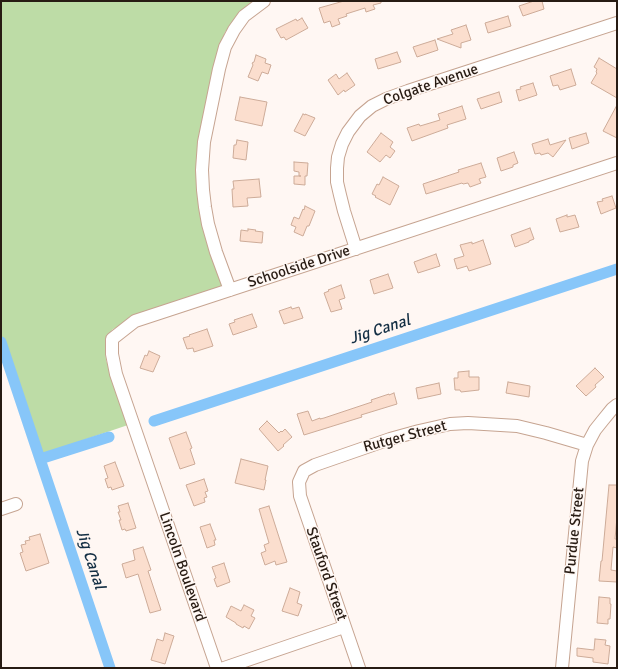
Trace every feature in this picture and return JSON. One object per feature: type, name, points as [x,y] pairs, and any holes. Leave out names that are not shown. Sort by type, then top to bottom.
[{"type":"street","points":[[230,290],[222,271],[208,224],[205,207],[202,170],[204,142],[225,47],[234,30],[244,16],[264,1]]},
{"type":"street","name":"Colgate Avenue","points":[[356,249],[340,195],[337,182],[337,168],[338,157],[342,144],[348,132],[360,116],[372,106],[386,99],[617,23]]},
{"type":"street","name":"Schoolside Drive","points":[[147,466],[116,374],[112,354],[112,339],[135,321],[617,163]]},
{"type":"street","name":"Purdue Street","points":[[562,668],[582,461],[595,430],[617,405]]},
{"type":"street","name":"Rutger Street","points":[[301,478],[304,471],[315,465],[390,439],[450,424],[468,423],[517,426],[546,432],[587,446]]},
{"type":"street","name":"Lincoln Boulevard","points":[[147,466],[217,668]]},
{"type":"street","name":"Stauford Street","points":[[301,478],[299,482],[300,496],[303,507],[359,668]]},
{"type":"street","points":[[1,509],[16,504]]},
{"type":"street","points":[[224,668],[344,627]]},
{"type":"green space","points":[[1,1],[254,1],[225,32],[216,65],[203,221],[222,287],[113,329],[109,334],[105,345],[106,360],[128,425],[36,456],[1,350]]},
{"type":"building","points":[[344,1],[381,1],[381,3],[373,5],[375,9],[366,12],[365,8],[346,14],[347,16],[338,19],[340,24],[332,27],[330,21],[324,23],[319,8]]},
{"type":"building","points":[[534,1],[542,1],[544,9],[523,16],[519,6]]},
{"type":"building","points":[[508,16],[511,26],[488,33],[485,23]]},
{"type":"building","points":[[302,18],[308,28],[286,40],[284,37],[281,38],[276,29],[296,19],[297,21]]},
{"type":"building","points":[[466,25],[471,40],[461,43],[461,48],[437,39],[453,34],[451,30]]},
{"type":"building","points":[[435,40],[438,50],[417,57],[413,47]]},
{"type":"building","points":[[397,52],[401,62],[378,69],[375,59]]},
{"type":"building","points":[[256,55],[266,59],[265,63],[271,65],[268,74],[262,72],[258,81],[248,77]]},
{"type":"building","points":[[599,58],[617,69],[617,98],[591,83],[597,73],[597,69],[594,67]]},
{"type":"building","points":[[571,69],[576,85],[560,90],[558,85],[553,86],[550,76]]},
{"type":"building","points":[[347,73],[355,85],[345,92],[344,90],[338,95],[328,80],[336,74],[339,79]]},
{"type":"building","points":[[533,83],[537,95],[519,101],[516,90],[521,89],[520,87]]},
{"type":"building","points":[[499,92],[502,102],[481,109],[477,99]]},
{"type":"building","points":[[240,97],[267,102],[262,126],[235,120]]},
{"type":"building","points":[[617,105],[617,138],[603,131]]},
{"type":"building","points":[[462,106],[466,119],[447,125],[448,128],[412,141],[407,128],[440,120],[438,114]]},
{"type":"building","points":[[303,114],[315,118],[305,136],[294,131]]},
{"type":"building","points":[[381,133],[393,142],[390,147],[395,151],[390,158],[386,155],[380,162],[367,152]]},
{"type":"building","points":[[586,133],[589,143],[572,149],[569,138]]},
{"type":"building","points":[[548,139],[550,145],[566,140],[553,157],[548,153],[541,155],[540,153],[535,154],[532,144]]},
{"type":"building","points":[[237,140],[248,142],[246,160],[233,158],[234,145],[236,145]]},
{"type":"building","points":[[514,152],[518,163],[513,165],[513,167],[501,171],[497,158]]},
{"type":"building","points":[[294,162],[308,163],[307,176],[305,176],[305,185],[294,184],[294,176],[299,176],[299,172],[294,171]]},
{"type":"building","points":[[481,163],[486,177],[479,179],[481,183],[470,187],[468,183],[462,183],[426,194],[423,184],[459,172],[458,170]]},
{"type":"building","points":[[383,177],[399,186],[390,205],[372,194],[377,184],[379,185]]},
{"type":"building","points":[[259,179],[261,197],[247,198],[248,206],[233,207],[233,181]]},
{"type":"building","points":[[612,196],[616,208],[601,214],[597,202],[603,201],[602,199]]},
{"type":"building","points":[[305,206],[315,211],[303,236],[294,232],[296,227],[291,225],[294,217],[299,219]]},
{"type":"building","points":[[567,215],[567,217],[575,215],[579,227],[560,232],[556,219]]},
{"type":"building","points":[[530,228],[534,239],[515,247],[511,235]]},
{"type":"building","points":[[248,229],[263,232],[262,243],[240,241],[241,230],[248,231]]},
{"type":"building","points":[[483,240],[491,264],[469,271],[467,266],[457,269],[454,259],[464,256],[460,245],[472,242],[472,244]]},
{"type":"building","points":[[436,254],[440,266],[418,273],[414,262]]},
{"type":"building","points":[[388,274],[393,288],[374,294],[370,280]]},
{"type":"building","points":[[341,285],[345,298],[339,300],[342,309],[331,312],[324,293]]},
{"type":"building","points":[[291,307],[292,309],[299,307],[303,318],[284,324],[279,311]]},
{"type":"building","points":[[252,314],[257,327],[233,335],[229,324],[235,322],[234,320]]},
{"type":"building","points":[[207,329],[213,346],[194,352],[193,348],[187,349],[183,338]]},
{"type":"building","points":[[149,351],[160,356],[153,372],[140,368],[145,355],[147,356]]},
{"type":"building","points":[[595,368],[604,377],[586,396],[576,386]]},
{"type":"building","points":[[469,371],[469,377],[479,377],[479,390],[461,392],[460,390],[455,390],[454,378],[458,378],[458,372]]},
{"type":"building","points":[[508,382],[530,386],[529,397],[506,393]]},
{"type":"building","points":[[439,383],[441,394],[418,399],[416,388]]},
{"type":"building","points":[[394,393],[397,404],[361,415],[362,417],[304,435],[297,414],[308,411],[312,421],[372,402],[371,400]]},
{"type":"building","points":[[267,421],[279,433],[285,429],[292,437],[278,451],[259,429]]},
{"type":"building","points":[[186,432],[192,448],[190,449],[195,464],[180,469],[169,438]]},
{"type":"building","points":[[241,459],[268,466],[264,490],[235,483]]},
{"type":"building","points":[[115,462],[124,486],[112,490],[111,487],[108,488],[105,479],[108,478],[104,466]]},
{"type":"building","points":[[204,479],[208,491],[205,492],[207,497],[204,498],[205,502],[194,506],[186,485]]},
{"type":"building","points":[[609,485],[617,485],[615,539],[617,539],[617,548],[613,547],[611,570],[617,571],[617,582],[599,581]]},
{"type":"building","points":[[128,503],[136,528],[126,531],[125,529],[122,530],[119,520],[121,520],[118,512],[120,512],[118,506]]},
{"type":"building","points":[[269,506],[287,562],[276,565],[275,561],[265,565],[261,553],[266,551],[264,545],[269,543],[259,509]]},
{"type":"building","points":[[210,524],[216,540],[214,540],[215,545],[207,548],[200,527]]},
{"type":"building","points":[[40,534],[49,563],[26,571],[20,553],[23,552],[21,545],[26,544],[25,541],[30,540],[29,537]]},
{"type":"building","points":[[143,547],[151,570],[148,571],[161,610],[150,613],[138,574],[126,578],[122,564],[135,560],[133,550]]},
{"type":"building","points":[[224,563],[230,582],[217,587],[214,579],[216,578],[212,567]]},
{"type":"building","points":[[290,588],[300,592],[297,603],[302,605],[298,616],[282,611]]},
{"type":"building","points":[[599,597],[610,598],[610,619],[608,619],[608,624],[597,623]]},
{"type":"building","points":[[244,605],[254,610],[251,616],[255,618],[249,629],[244,626],[243,628],[226,617],[231,606],[241,611]]},
{"type":"building","points":[[165,633],[174,636],[165,664],[151,660],[157,639],[163,641]]},
{"type":"building","points":[[595,639],[606,640],[605,645],[610,646],[608,664],[593,662],[593,658],[577,656],[577,648],[594,650]]},
{"type":"waterway","name":"Jig Canal","points":[[154,421],[617,269]]},
{"type":"waterway","name":"Jig Canal","points":[[1,342],[40,459],[109,437]]},
{"type":"waterway","name":"Jig Canal","points":[[40,459],[110,668]]}]
